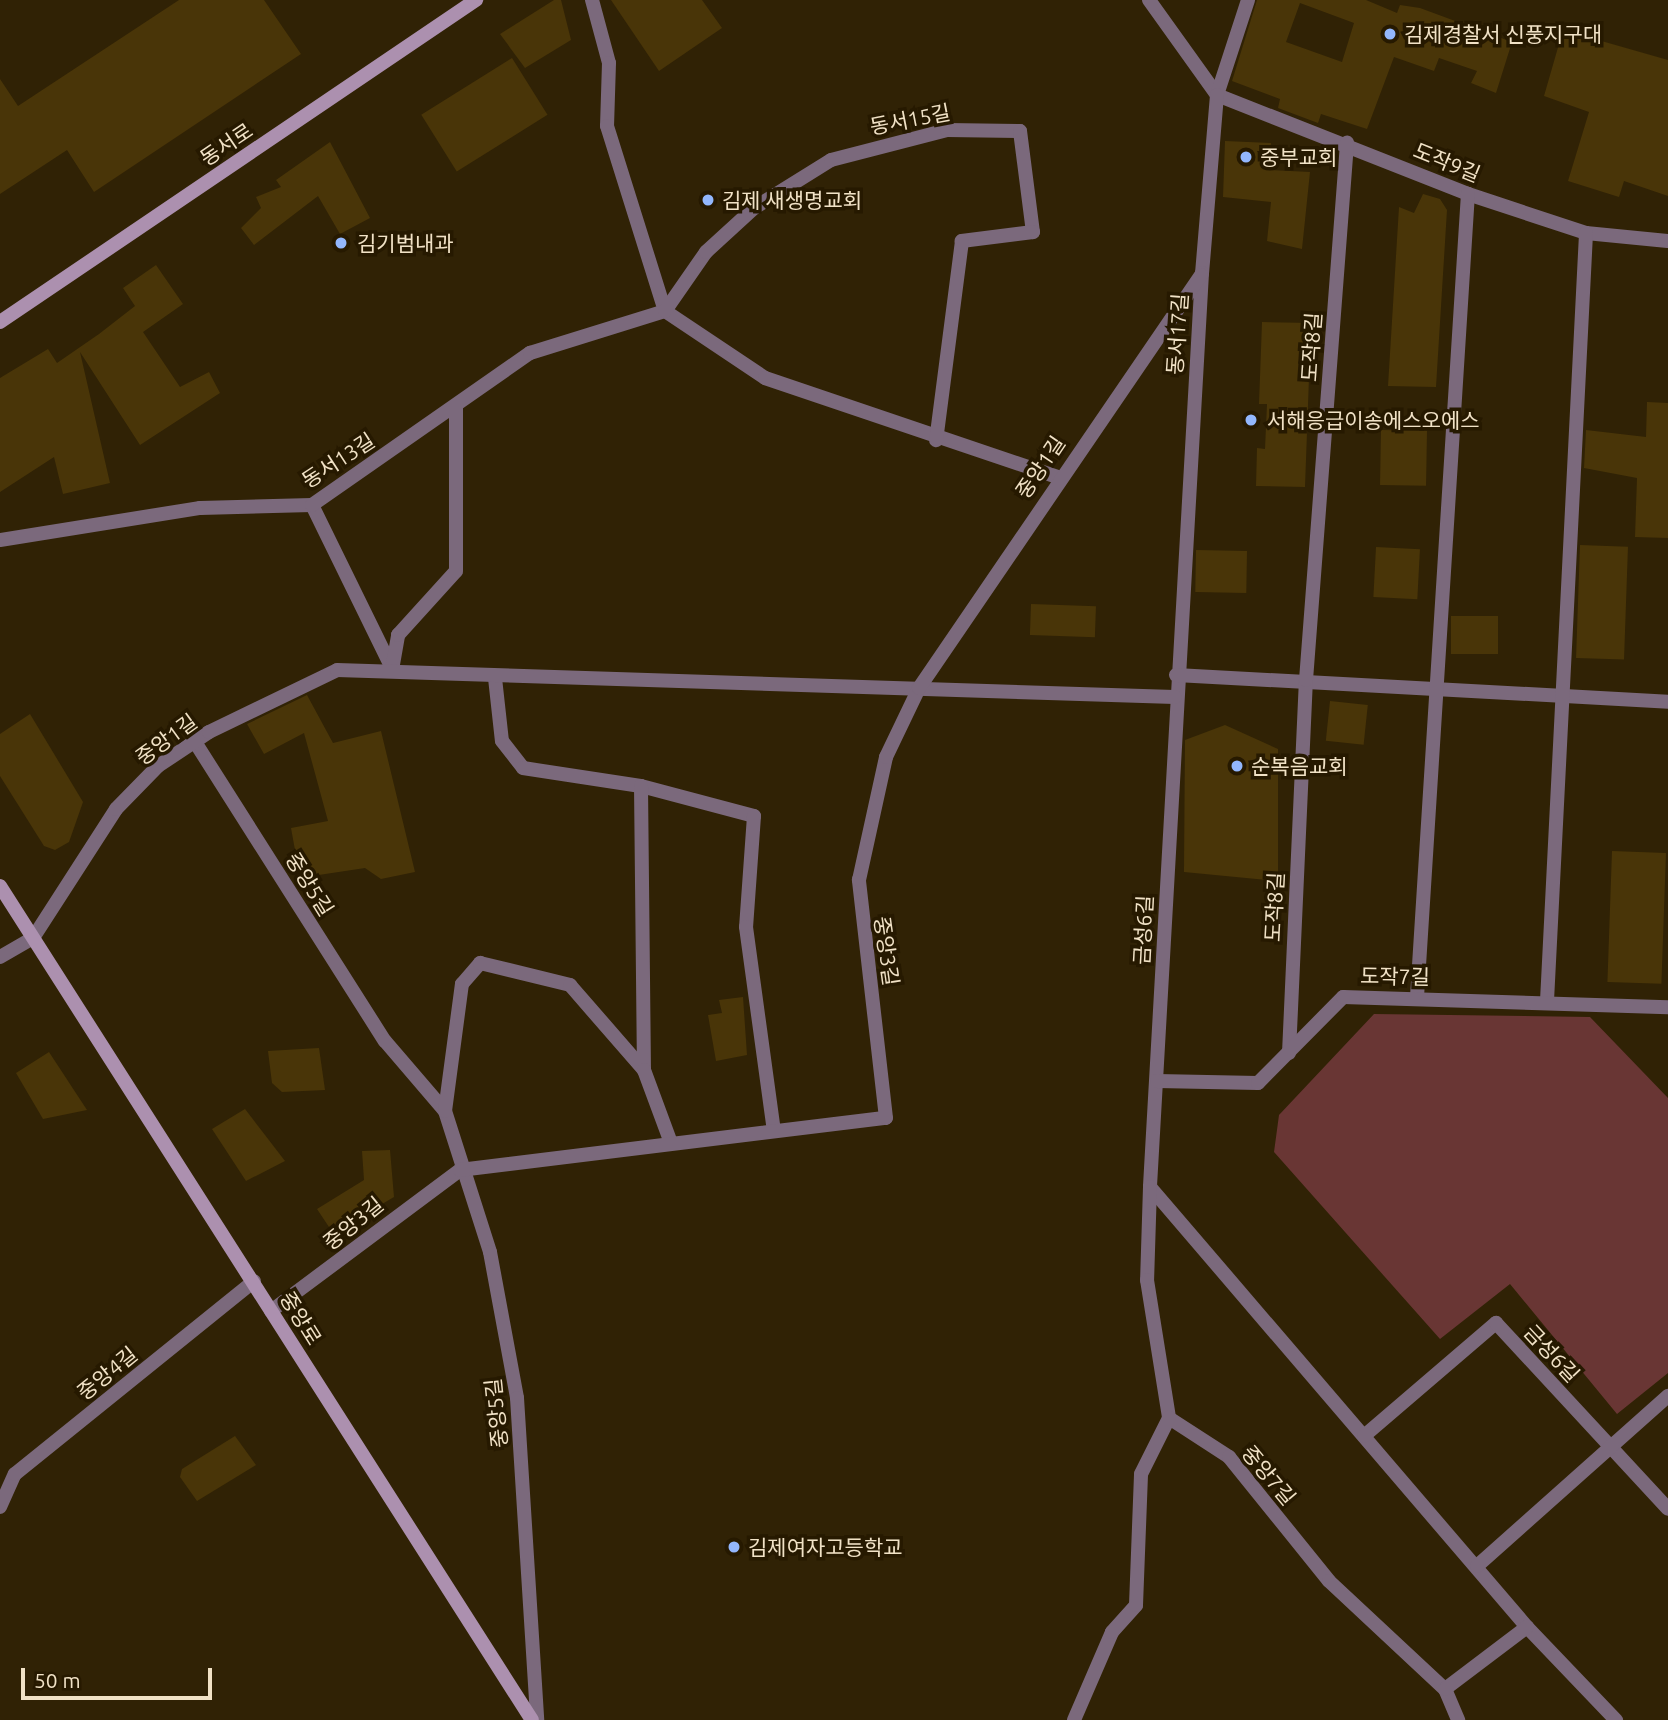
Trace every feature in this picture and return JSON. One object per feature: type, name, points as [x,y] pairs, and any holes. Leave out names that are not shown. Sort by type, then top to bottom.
[{"type":"street","name":"동서로","points":[[0,322],[476,0]]},
{"type":"street","points":[[592,0],[609,63],[607,126],[665,311],[765,378],[936,440],[1057,477]]},
{"type":"street","points":[[1149,0],[1217,95]]},
{"type":"street","name":"동서17길","points":[[1176,676],[1202,273],[1217,95],[1248,0]]},
{"type":"street","name":"도작9길","points":[[1217,95],[1347,143],[1468,194],[1586,233],[1668,242]]},
{"type":"street","name":"동서15길","points":[[665,311],[706,252],[754,208],[831,160],[947,130],[1020,131],[1033,232],[962,242],[936,440]]},
{"type":"street","name":"도작8길","points":[[1289,1053],[1306,680],[1347,143]]},
{"type":"street","points":[[1417,997],[1434,684],[1468,194]]},
{"type":"street","points":[[1547,1001],[1586,233]]},
{"type":"street","name":"중앙1길","points":[[919,688],[1057,477],[1202,273]]},
{"type":"street","name":"동서13길","points":[[0,540],[200,508],[312,505],[530,353],[665,311]]},
{"type":"street","points":[[392,670],[398,635],[456,570],[456,406]]},
{"type":"street","points":[[312,505],[392,670]]},
{"type":"street","name":"중앙1길","points":[[33,938],[116,809],[195,742],[337,670],[392,670],[495,678],[919,688],[1175,698]]},
{"type":"street","points":[[1176,676],[1434,684],[1562,697],[1668,702]]},
{"type":"street","name":"금성6길","points":[[1169,1418],[1147,1280],[1176,676]]},
{"type":"street","points":[[495,678],[502,741],[523,768],[641,786],[754,816],[746,927],[774,1131]]},
{"type":"street","name":"중앙3길","points":[[271,1311],[460,1170],[886,1118],[859,880],[886,757],[919,688]]},
{"type":"street","name":"중앙5길","points":[[195,742],[385,1041],[445,1111]]},
{"type":"street","points":[[641,786],[644,1070],[671,1143]]},
{"type":"street","name":"중앙로","points":[[0,886],[534,1720]]},
{"type":"street","points":[[0,957],[33,938]]},
{"type":"street","name":"중앙5길","points":[[534,1720],[517,1398],[489,1252],[460,1170],[445,1111],[462,984],[480,963],[570,985],[644,1070]]},
{"type":"street","name":"도작7길","points":[[1157,1081],[1258,1083],[1343,997],[1417,997],[1668,1007]]},
{"type":"street","points":[[1150,1186],[1527,1627],[1616,1720]]},
{"type":"street","name":"중앙4길","points":[[0,1507],[15,1474],[254,1281]]},
{"type":"street","name":"금성6길","points":[[1364,1436],[1496,1323],[1610,1446]]},
{"type":"street","points":[[1477,1566],[1668,1396]]},
{"type":"street","points":[[1074,1720],[1112,1632],[1136,1605],[1141,1474],[1169,1418]]},
{"type":"street","name":"중앙7길","points":[[1169,1418],[1229,1457],[1329,1581],[1445,1689],[1458,1720]]},
{"type":"street","points":[[1610,1446],[1668,1509]]},
{"type":"street","points":[[1445,1689],[1527,1627]]},
{"type":"shaded area","points":[[1374,1014],[1590,1017],[1668,1098],[1668,1373],[1617,1414],[1510,1284],[1440,1339],[1274,1152],[1279,1115]]},
{"type":"building","points":[[179,0],[264,0],[301,54],[94,192],[67,150],[0,194],[0,79],[18,106]]},
{"type":"building","points":[[554,0],[561,0],[571,40],[525,68],[500,34]]},
{"type":"building","points":[[611,0],[702,0],[722,28],[659,71]]},
{"type":"building","points":[[1257,0],[1366,0],[1397,13],[1400,5],[1420,8],[1512,42],[1496,93],[1471,83],[1477,71],[1439,58],[1434,71],[1394,57],[1367,129],[1321,114],[1318,123],[1278,108],[1280,99],[1232,81]],"holes":[[[1300,3],[1354,23],[1342,62],[1286,42]]]},
{"type":"building","points":[[1563,30],[1668,60],[1668,196],[1624,181],[1619,197],[1568,181],[1589,112],[1544,96]]},
{"type":"building","points":[[512,58],[548,115],[457,172],[421,115]]},
{"type":"building","points":[[1225,141],[1271,143],[1269,170],[1310,172],[1302,249],[1267,241],[1271,202],[1223,197]]},
{"type":"building","points":[[330,142],[370,218],[340,234],[318,196],[254,245],[241,228],[261,208],[256,197],[281,187],[276,180]]},
{"type":"building","points":[[1423,194],[1440,199],[1447,210],[1436,387],[1388,386],[1399,207],[1414,213]]},
{"type":"building","points":[[156,265],[183,304],[143,332],[180,387],[209,372],[220,393],[140,445],[80,352],[110,483],[63,494],[54,457],[0,492],[0,378],[48,349],[57,363],[99,334],[135,306],[123,288]]},
{"type":"building","points":[[1262,322],[1311,323],[1305,487],[1256,486],[1257,448],[1265,449],[1267,404],[1259,404]]},
{"type":"building","points":[[1647,402],[1668,403],[1668,538],[1635,537],[1637,478],[1584,468],[1586,430],[1646,437]]},
{"type":"building","points":[[1381,430],[1427,431],[1426,486],[1380,485]]},
{"type":"building","points":[[1580,545],[1628,547],[1624,660],[1576,658]]},
{"type":"building","points":[[1376,547],[1420,549],[1417,599],[1373,597]]},
{"type":"building","points":[[1196,550],[1247,551],[1246,593],[1195,592]]},
{"type":"building","points":[[1031,604],[1096,606],[1095,637],[1030,635]]},
{"type":"building","points":[[1451,616],[1498,616],[1498,654],[1451,654]]},
{"type":"building","points":[[307,695],[333,743],[381,731],[415,872],[381,879],[365,868],[312,876],[299,872],[291,828],[328,821],[304,733],[264,754],[247,724]]},
{"type":"building","points":[[1330,701],[1368,705],[1364,745],[1326,741]]},
{"type":"building","points":[[30,714],[83,802],[69,842],[55,850],[44,846],[0,776],[0,734]]},
{"type":"building","points":[[1225,725],[1278,749],[1278,881],[1184,872],[1185,740]]},
{"type":"building","points":[[1612,851],[1666,853],[1661,984],[1607,982]]},
{"type":"building","points":[[743,997],[747,1055],[716,1061],[708,1015],[722,1013],[719,1000]]},
{"type":"building","points":[[319,1048],[325,1090],[282,1092],[272,1083],[268,1051]]},
{"type":"building","points":[[49,1052],[87,1110],[43,1119],[16,1073]]},
{"type":"building","points":[[245,1109],[285,1161],[246,1181],[212,1129]]},
{"type":"building","points":[[390,1150],[394,1197],[333,1233],[317,1209],[364,1180],[362,1151]]},
{"type":"building","points":[[235,1436],[256,1465],[197,1501],[180,1477],[182,1469]]},
{"type":"place","name":"김제경찰서 신풍지구대","points":[[1390,34]]},
{"type":"place","name":"중부교회","points":[[1246,157]]},
{"type":"place","name":"김제 새생명교회","points":[[708,200]]},
{"type":"place","name":"김기범내과","points":[[341,243]]},
{"type":"place","name":"서해응급이송에스오에스","points":[[1251,420]]},
{"type":"place","name":"순복음교회","points":[[1237,766]]},
{"type":"place","name":"김제여자고등학교","points":[[734,1547]]}]
